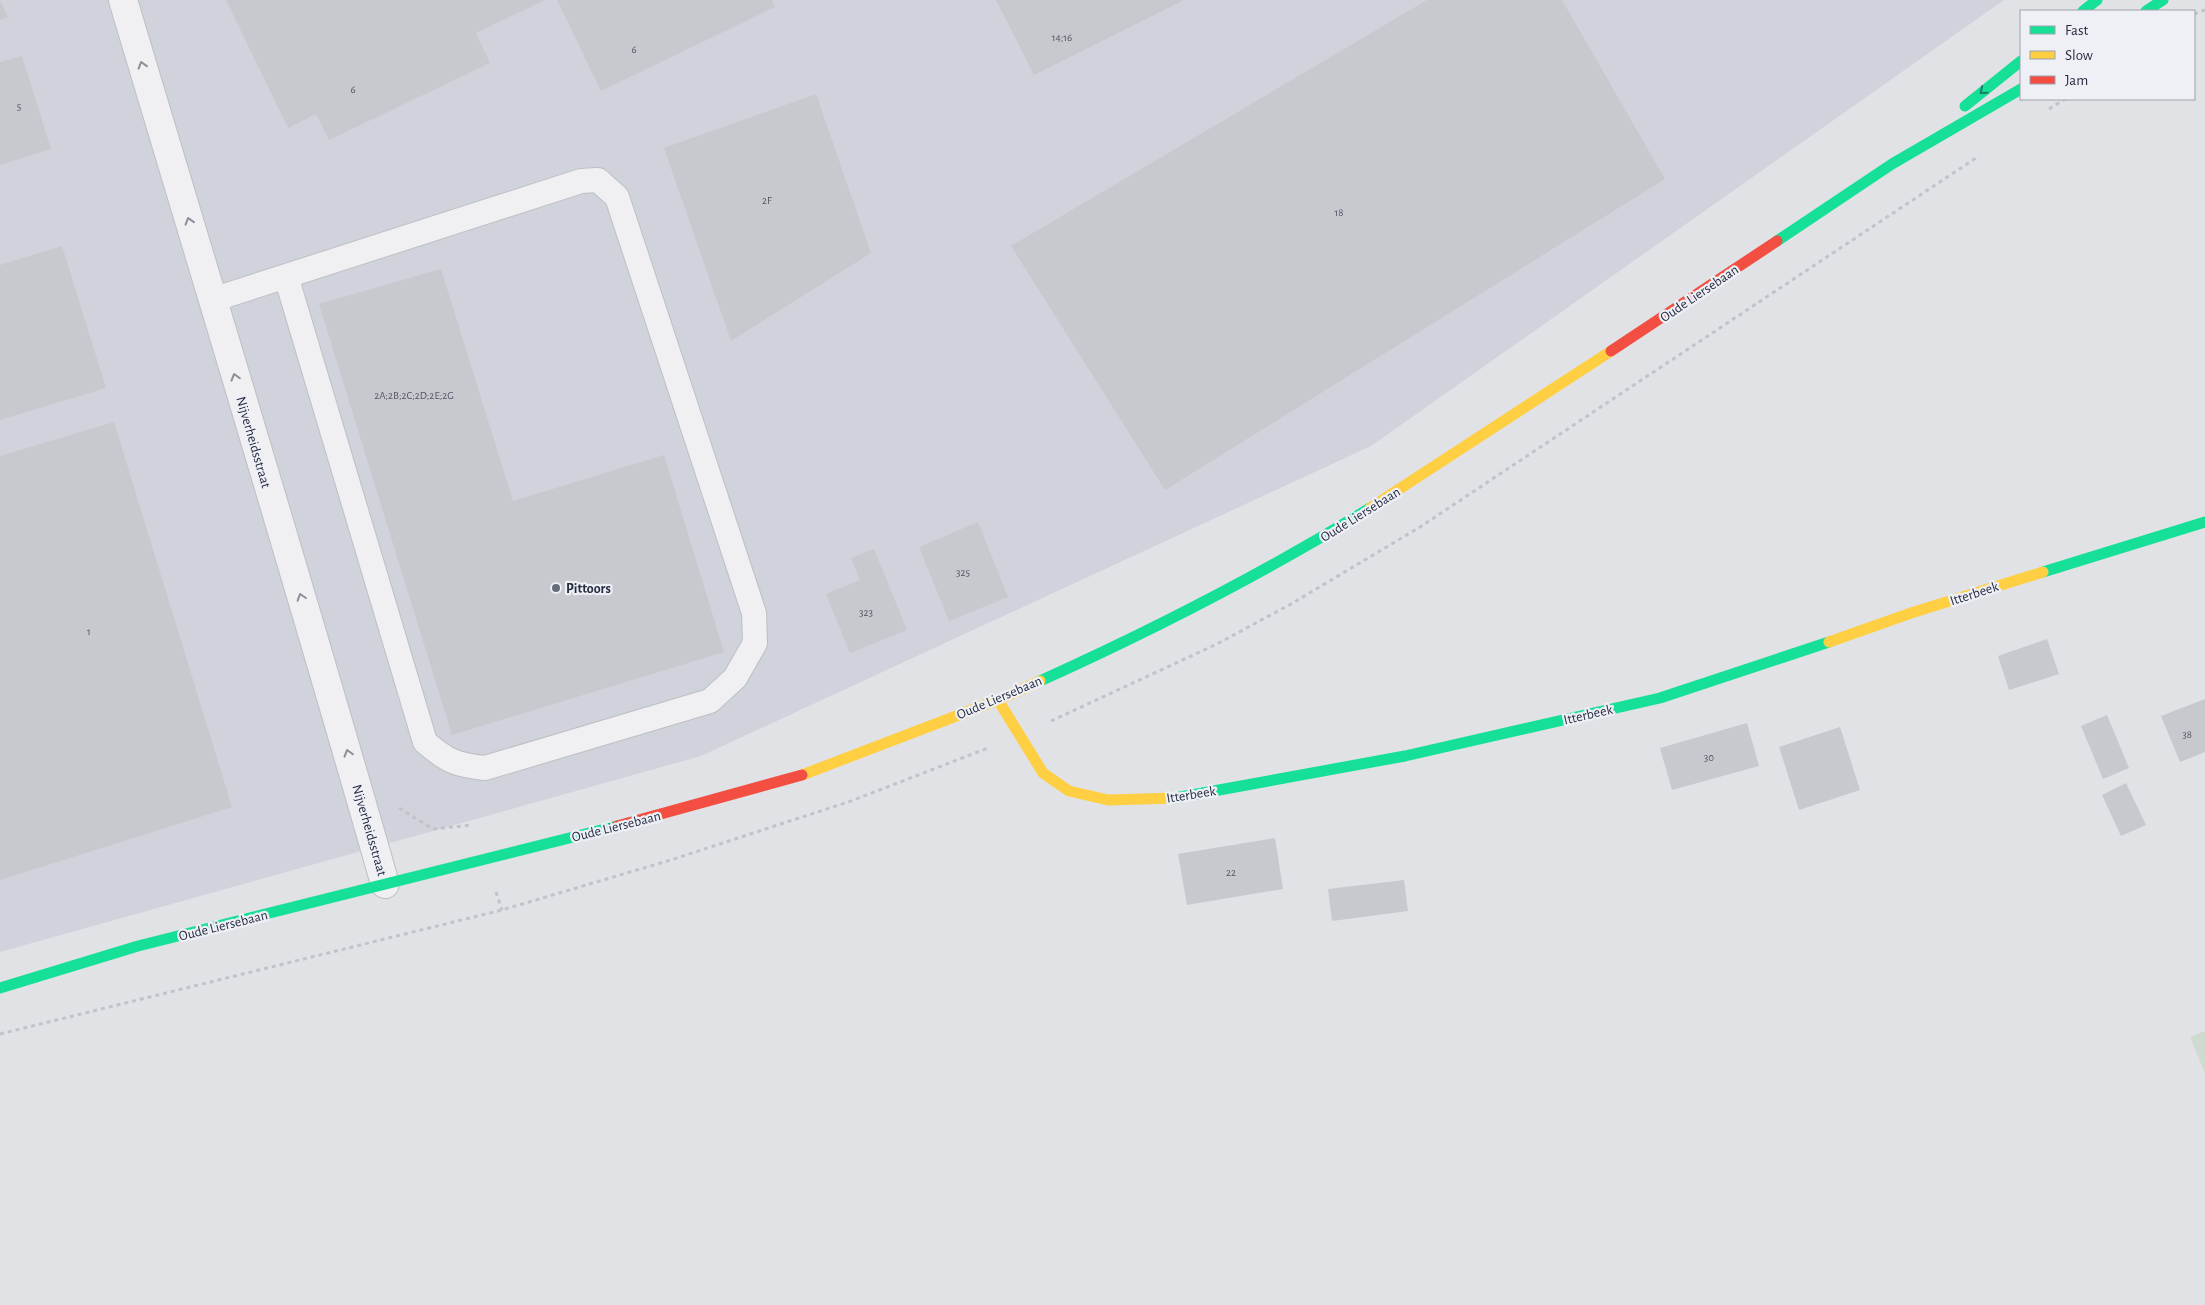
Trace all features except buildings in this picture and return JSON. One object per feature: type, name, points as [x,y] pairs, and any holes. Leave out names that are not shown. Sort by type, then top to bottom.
[{"type":"main road","points":[[2084,10],[2097,0]]},
{"type":"main road","points":[[2148,10],[2163,0]]},
{"type":"main road","name":"Oude Liersebaan","points":[[1892,164],[2020,62]]},
{"type":"main road","name":"Oude Liersebaan","points":[[0,988],[138,946],[789,780],[998,700],[1200,604],[1303,549],[1511,418],[1892,164],[2020,90]]},
{"type":"main road","name":"Itterbeek","points":[[998,700],[1043,773],[1070,791],[1108,800],[1181,797],[1405,756],[1660,698],[1774,661],[1911,613],[2205,522]]},
{"type":"street","name":"Nijverheidsstraat","points":[[123,0],[321,660],[385,884]]},
{"type":"lane","points":[[212,300],[286,276],[581,181],[598,180],[617,197],[754,613],[755,643],[735,678],[710,701],[484,768],[458,765],[443,758],[424,742],[286,276]]},
{"type":"path","points":[[0,1034],[502,910],[674,859],[851,801],[1020,735]]},
{"type":"path","points":[[396,806],[433,829],[478,824],[485,859],[502,910]]},
{"type":"shaded area","points":[[0,0],[2004,0],[1371,446],[701,756],[0,952]]},
{"type":"shaded area","points":[[2205,1031],[2205,1073],[2190,1037]]},
{"type":"traffic: fast","points":[[2084,10],[2097,0]]},
{"type":"traffic: fast","points":[[2148,10],[2163,0]]},
{"type":"traffic: fast","points":[[1965,106],[2020,62]]},
{"type":"traffic: fast","points":[[1777,241],[1892,164],[2020,90]]},
{"type":"traffic: fast","points":[[1040,681],[1208,600],[1370,508]]},
{"type":"traffic: fast","points":[[2043,572],[2205,522]]},
{"type":"traffic: fast","points":[[1175,798],[1405,756],[1660,698],[1829,642]]},
{"type":"traffic: fast","points":[[0,988],[138,946],[617,826]]},
{"type":"traffic: slow","points":[[1370,508],[1611,351]]},
{"type":"traffic: slow","points":[[1829,642],[1911,613],[2043,572]]},
{"type":"traffic: slow","points":[[802,775],[998,700],[1040,681]]},
{"type":"traffic: slow","points":[[998,700],[1043,773],[1069,791],[1108,800],[1175,798]]},
{"type":"traffic: jam","points":[[1611,351],[1777,241]]},
{"type":"traffic: jam","points":[[617,826],[802,775]]},
{"type":"place","name":"Pittoors","points":[[556,588]]}]
